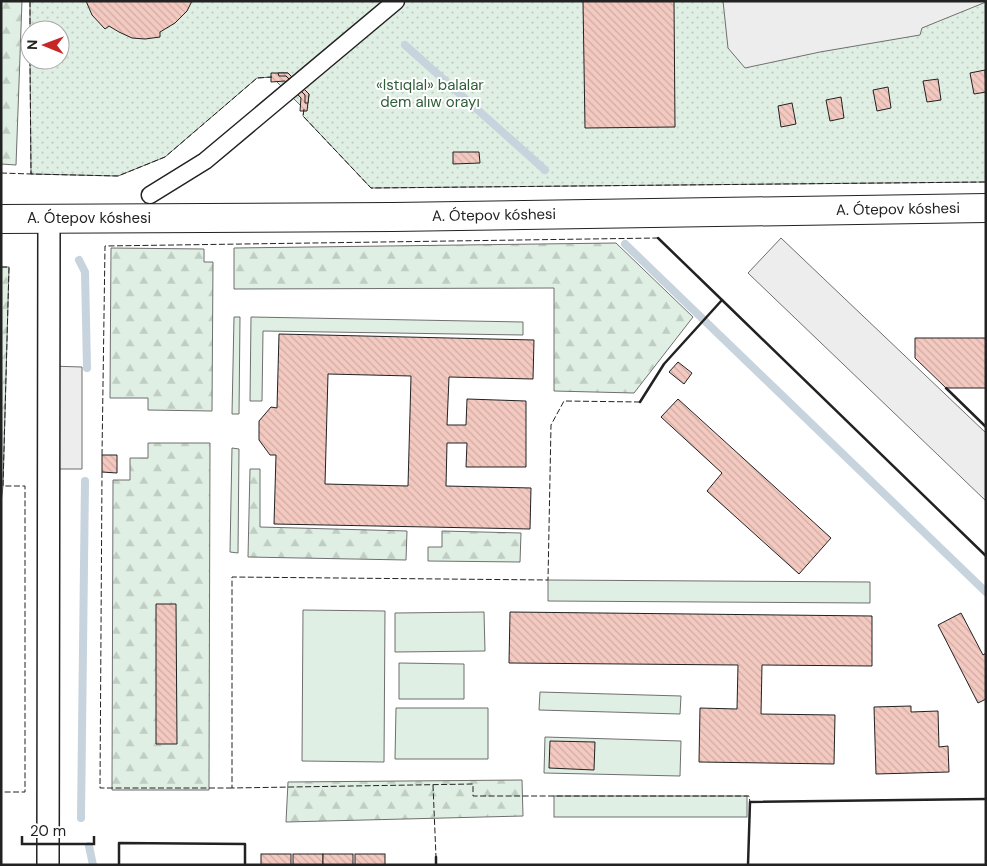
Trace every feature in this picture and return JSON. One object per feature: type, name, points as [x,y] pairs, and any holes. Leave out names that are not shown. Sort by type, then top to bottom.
[{"type":"main road","name":"A. Ótepov kóshesi","points":[[1,219],[393,217],[986,208]]},
{"type":"street","points":[[150,195],[205,161],[396,1]]},
{"type":"street","points":[[48,865],[49,219]]},
{"type":"green space","points":[[1,1],[22,1],[16,165],[1,164]]},
{"type":"green space","name":"«Istıqlal» balalar dem alıw orayı","points":[[30,1],[986,1],[986,182],[371,188],[303,116],[304,109],[272,77],[257,78],[165,157],[118,176],[31,174],[30,70],[70,70],[70,20],[30,20]]},
{"type":"green space","points":[[616,243],[693,317],[634,393],[554,391],[554,288],[234,289],[234,248]]},
{"type":"green space","points":[[111,248],[204,249],[204,262],[213,262],[212,411],[148,410],[148,398],[110,398]]},
{"type":"green space","points":[[1,267],[9,267],[1,503]]},
{"type":"green space","points":[[234,317],[240,317],[239,414],[232,414]]},
{"type":"green space","points":[[251,317],[523,322],[523,335],[263,331],[262,401],[250,401]]},
{"type":"green space","points":[[148,443],[210,443],[209,790],[112,790],[113,480],[130,480],[130,458],[148,458]]},
{"type":"green space","points":[[232,448],[239,449],[238,553],[230,552]]},
{"type":"green space","points":[[250,469],[260,469],[260,527],[407,531],[406,560],[248,557]]},
{"type":"green space","points":[[442,531],[521,533],[520,562],[428,561],[428,547],[442,547]]},
{"type":"green space","points":[[548,580],[870,582],[870,603],[548,601]]},
{"type":"green space","points":[[303,610],[385,611],[384,762],[302,761]]},
{"type":"green space","points":[[484,612],[485,651],[395,652],[395,613]]},
{"type":"green space","points":[[399,663],[464,664],[464,699],[399,699]]},
{"type":"green space","points":[[540,692],[681,696],[680,714],[539,710]]},
{"type":"green space","points":[[396,708],[488,708],[488,759],[395,759]]},
{"type":"green space","points":[[545,737],[681,741],[680,776],[544,773]]},
{"type":"green space","points":[[522,780],[523,816],[286,822],[288,782]]},
{"type":"green space","points":[[554,796],[747,796],[747,817],[554,817]]},
{"type":"shaded area","points":[[723,1],[986,2],[922,28],[920,35],[820,52],[745,68],[728,48]]},
{"type":"shaded area","points":[[781,238],[986,433],[986,501],[748,273]]},
{"type":"shaded area","points":[[49,366],[82,367],[82,469],[48,469]]},
{"type":"building","points":[[86,1],[192,1],[187,11],[175,23],[160,32],[160,37],[145,39],[132,38],[109,26],[105,29],[92,15]]},
{"type":"building","points":[[583,1],[674,1],[675,127],[585,128]]},
{"type":"building","points":[[985,70],[986,92],[974,94],[970,73]]},
{"type":"building","points":[[271,73],[288,73],[309,94],[307,111],[300,111],[301,98],[285,81],[271,82]]},
{"type":"building","points":[[278,73],[288,73],[309,94],[308,103],[305,103],[305,95],[286,76],[279,76]]},
{"type":"building","points":[[938,79],[941,100],[927,102],[923,81]]},
{"type":"building","points":[[888,87],[891,108],[877,111],[873,90]]},
{"type":"building","points":[[841,97],[844,118],[830,121],[826,100]]},
{"type":"building","points":[[792,103],[796,124],[781,127],[778,106]]},
{"type":"building","points":[[453,152],[479,152],[480,163],[453,164]]},
{"type":"building","points":[[279,334],[534,340],[533,379],[449,377],[447,425],[466,425],[467,399],[526,401],[526,467],[466,467],[467,443],[447,443],[446,486],[531,488],[530,529],[274,524],[276,455],[270,455],[259,440],[259,421],[271,407],[277,408]],"holes":[[[328,374],[411,376],[408,486],[325,484]]]},
{"type":"building","points":[[915,338],[986,338],[986,388],[946,388],[915,358]]},
{"type":"building","points":[[678,362],[692,373],[684,384],[669,372]]},
{"type":"building","points":[[678,399],[831,538],[799,574],[707,491],[722,473],[661,417]]},
{"type":"building","points":[[102,455],[117,455],[117,473],[102,472]]},
{"type":"building","points":[[156,604],[176,604],[177,744],[156,744]]},
{"type":"building","points":[[510,612],[872,616],[872,666],[762,665],[761,714],[835,715],[834,764],[699,762],[700,708],[737,709],[738,665],[509,663]]},
{"type":"building","points":[[961,613],[983,655],[986,653],[986,699],[978,703],[938,625]]},
{"type":"building","points":[[911,706],[911,712],[938,711],[939,747],[948,746],[949,772],[876,774],[874,707]]},
{"type":"building","points":[[550,741],[595,742],[594,770],[549,768]]},
{"type":"building","points":[[261,854],[291,854],[291,865],[261,865]]},
{"type":"building","points":[[293,854],[323,854],[323,865],[293,865]]},
{"type":"building","points":[[323,854],[353,854],[353,865],[323,865]]},
{"type":"building","points":[[355,854],[385,854],[385,865],[355,865]]},
{"type":"waterway","points":[[405,45],[545,170]]},
{"type":"waterway","points":[[625,244],[986,592]]},
{"type":"waterway","points":[[79,260],[85,272],[87,368]]},
{"type":"waterway","points":[[81,818],[85,481]]},
{"type":"waterway","points":[[89,846],[93,865]]},
{"type":"fence","points":[[30,1],[30,20]]},
{"type":"fence","points":[[30,70],[31,174],[118,176],[165,157],[257,78],[272,77]]},
{"type":"fence","points":[[304,109],[303,116],[371,188],[986,182]]},
{"type":"fence","points":[[1,173],[31,174],[31,172]]},
{"type":"fence","points":[[102,455],[105,246],[658,238]]},
{"type":"fence","points":[[1,267],[9,267],[3,486],[25,486],[25,792],[1,792]]},
{"type":"fence","points":[[640,402],[564,401],[551,425],[548,580],[232,577],[232,788],[473,784],[473,796],[749,796],[750,802]]},
{"type":"fence","points":[[102,472],[100,788],[232,788]]},
{"type":"fence","points":[[433,785],[436,857]]},
{"type":"wall","points":[[658,238],[722,300]]},
{"type":"wall","points":[[640,402],[664,364],[722,300],[986,556]]},
{"type":"wall","points":[[946,388],[986,427]]},
{"type":"wall","points":[[748,865],[750,802],[986,799]]},
{"type":"wall","points":[[119,865],[119,843],[245,844],[245,865]]},
{"type":"wall","points":[[436,857],[436,865]]}]
